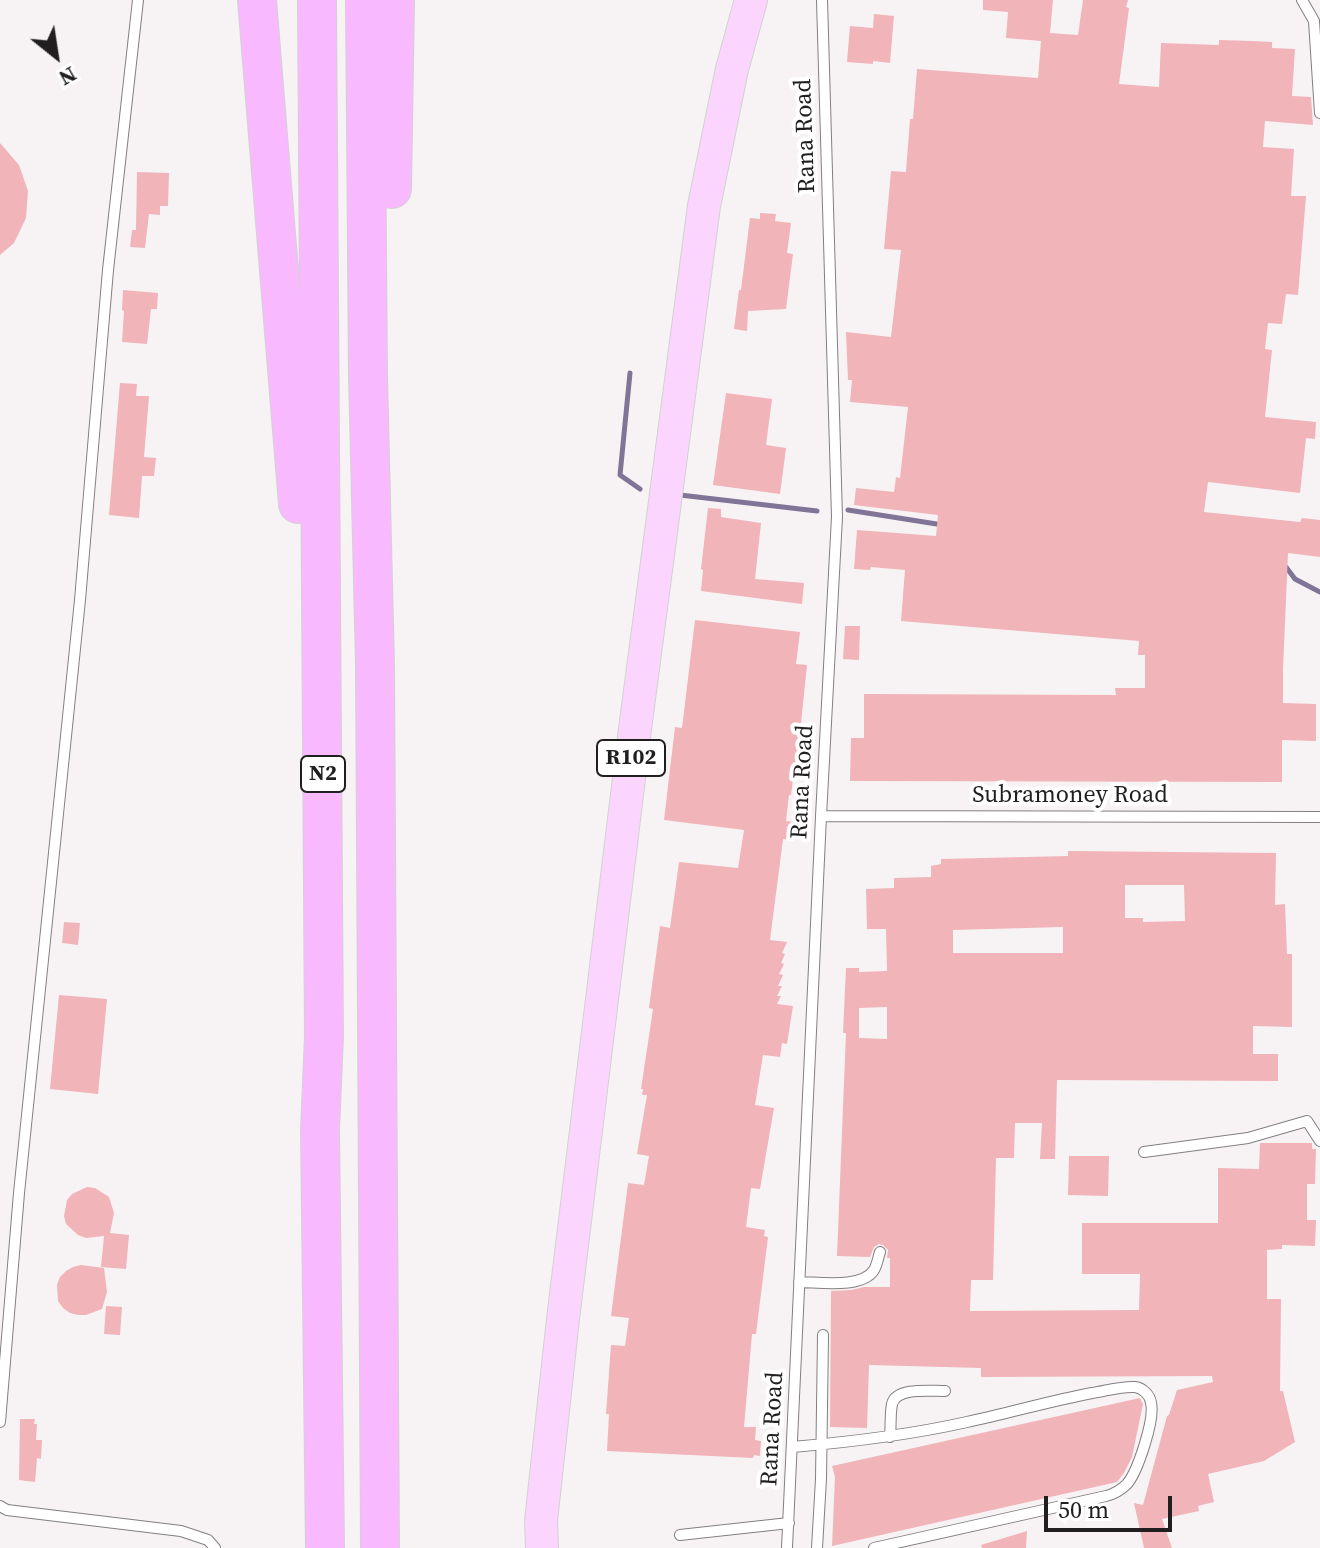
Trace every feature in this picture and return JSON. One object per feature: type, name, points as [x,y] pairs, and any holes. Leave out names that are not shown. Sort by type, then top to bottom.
[{"type":"highway","points":[[257,0],[304,571],[322,693]]},
{"type":"highway","name":"N2","points":[[317,0],[324,1036],[320,1130],[325,1548]]},
{"type":"highway","name":"N2","points":[[365,0],[375,665],[380,1548]]},
{"type":"highway","points":[[375,665],[390,352],[395,0]]},
{"type":"main road","name":"R102","points":[[539,1539],[635,729],[702,222],[732,69],[751,0]]},
{"type":"lane","points":[[0,1422],[19,1193],[80,600],[108,270],[138,0]]},
{"type":"lane","name":"Rana Road","points":[[787,1548],[837,517],[822,0]]},
{"type":"lane","points":[[1302,0],[1314,21],[1320,113]]},
{"type":"lane","name":"Subramoney Road","points":[[821,816],[1320,817]]},
{"type":"lane","points":[[1144,1152],[1248,1138],[1307,1121],[1320,1141]]},
{"type":"lane","points":[[799,1282],[852,1282],[864,1279],[875,1269],[880,1252]]},
{"type":"lane","points":[[817,1548],[823,1335]]},
{"type":"lane","points":[[792,1447],[890,1437],[1110,1390],[1140,1388],[1148,1395],[1152,1407],[1138,1466],[1119,1491],[1076,1504],[874,1548]]},
{"type":"lane","points":[[890,1437],[892,1403],[897,1395],[903,1392],[945,1391]]},
{"type":"lane","points":[[0,1506],[7,1510],[181,1531],[208,1540],[215,1548]]},
{"type":"lane","points":[[680,1535],[789,1523]]},
{"type":"building","points":[[983,0],[1053,0],[1050,33],[1078,35],[1083,0],[1128,0],[1119,84],[1159,87],[1161,43],[1219,45],[1219,40],[1252,41],[1272,42],[1272,48],[1295,49],[1292,96],[1311,97],[1313,125],[1265,121],[1263,147],[1294,149],[1291,196],[1306,196],[1298,295],[1286,294],[1282,324],[1268,323],[1265,349],[1272,350],[1265,417],[1316,422],[1315,439],[1306,438],[1300,493],[1208,482],[1204,512],[1300,522],[1302,518],[1320,520],[1320,557],[1288,553],[1283,669],[1283,703],[1316,704],[1316,741],[1282,740],[1282,782],[850,781],[851,738],[864,738],[864,694],[1116,695],[1115,688],[1145,688],[1145,655],[1138,655],[1139,641],[901,621],[905,570],[854,569],[857,530],[936,536],[938,515],[854,505],[856,488],[894,492],[896,477],[900,478],[908,407],[850,402],[852,380],[848,380],[846,332],[891,337],[901,250],[884,249],[891,171],[906,172],[917,69],[1038,78],[1041,41],[1006,38],[1008,12],[983,10]]},
{"type":"building","points":[[874,14],[894,16],[890,63],[847,62],[850,26],[873,28]]},
{"type":"building","points":[[0,143],[19,165],[28,191],[26,218],[14,243],[0,255]]},
{"type":"building","points":[[137,172],[169,173],[168,206],[160,206],[160,215],[149,214],[145,248],[130,247],[132,230],[136,230]]},
{"type":"building","points":[[760,213],[776,214],[775,221],[791,223],[787,253],[793,254],[786,309],[748,311],[747,331],[734,329],[750,218],[760,219]]},
{"type":"building","points":[[123,290],[158,293],[157,309],[151,309],[147,344],[122,342]]},
{"type":"building","points":[[120,383],[137,384],[136,396],[149,396],[144,457],[156,458],[154,476],[142,476],[139,518],[109,515]]},
{"type":"building","points":[[726,393],[772,399],[766,445],[786,448],[780,494],[713,485]]},
{"type":"building","points":[[708,508],[721,509],[721,517],[761,523],[755,579],[804,583],[802,604],[701,591]]},
{"type":"building","points":[[695,620],[800,632],[796,664],[807,665],[796,772],[786,821],[804,823],[803,840],[783,839],[770,940],[787,942],[782,953],[785,954],[781,963],[784,964],[779,974],[783,975],[778,986],[782,986],[777,1004],[793,1006],[787,1044],[782,1043],[780,1057],[763,1055],[755,1105],[774,1108],[760,1189],[751,1188],[746,1227],[765,1230],[764,1236],[768,1237],[756,1334],[752,1334],[744,1427],[756,1427],[755,1440],[761,1441],[760,1456],[754,1455],[753,1458],[607,1451],[611,1345],[625,1346],[629,1318],[611,1316],[628,1183],[644,1185],[649,1156],[637,1154],[647,1095],[642,1095],[641,1089],[653,1009],[649,1008],[660,926],[670,928],[679,862],[738,868],[744,830],[664,820],[675,727],[682,728]]},
{"type":"building","points":[[845,626],[860,626],[859,660],[843,659]]},
{"type":"building","points":[[1068,851],[1276,853],[1275,905],[1285,904],[1287,954],[1292,954],[1292,1027],[1253,1026],[1253,1054],[1278,1054],[1278,1081],[1057,1080],[1055,1159],[1040,1159],[1042,1123],[1015,1123],[1014,1158],[996,1158],[993,1280],[971,1280],[970,1311],[1139,1310],[1140,1274],[1082,1274],[1082,1223],[1218,1223],[1218,1168],[1259,1169],[1260,1143],[1312,1143],[1312,1149],[1316,1149],[1315,1184],[1307,1184],[1307,1220],[1316,1220],[1315,1246],[1282,1245],[1282,1249],[1267,1250],[1267,1299],[1281,1299],[1280,1391],[1283,1391],[1295,1442],[1264,1461],[1208,1474],[1214,1502],[1198,1506],[1199,1511],[1162,1519],[1172,1548],[1144,1548],[1134,1503],[1143,1505],[1177,1390],[1213,1382],[1212,1376],[981,1377],[981,1368],[869,1365],[867,1428],[830,1427],[831,1291],[890,1287],[890,1258],[887,1258],[888,1250],[883,1245],[874,1247],[870,1257],[837,1256],[846,968],[859,968],[859,972],[887,971],[886,929],[867,929],[866,889],[894,888],[894,878],[931,877],[931,866],[941,864],[941,859],[1068,856]],"holes":[[[1125,885],[1184,885],[1185,921],[1143,922],[1143,918],[1125,918]],[[1063,927],[1063,953],[953,953],[953,930]],[[887,1007],[887,1039],[859,1038],[859,1008]]]},
{"type":"building","points":[[64,922],[80,923],[78,945],[62,943]]},
{"type":"building","points":[[59,995],[107,999],[98,1094],[50,1089]]},
{"type":"building","points":[[1069,1156],[1109,1156],[1108,1196],[1068,1195]]},
{"type":"building","points":[[87,1187],[95,1188],[109,1197],[114,1213],[110,1233],[129,1235],[126,1269],[101,1267],[104,1236],[86,1238],[66,1224],[67,1200]]},
{"type":"building","points":[[81,1265],[104,1268],[107,1292],[102,1309],[86,1315],[70,1313],[58,1301],[60,1277]]},
{"type":"building","points":[[106,1306],[122,1307],[120,1335],[104,1334]]},
{"type":"building","points":[[1140,1398],[1143,1404],[1132,1457],[1117,1482],[832,1546],[835,1477],[832,1466]]},
{"type":"building","points":[[20,1419],[35,1419],[36,1440],[42,1440],[35,1482],[19,1480]]},
{"type":"building","points":[[1027,1531],[1026,1548],[982,1548],[981,1545]]},
{"type":"waterway","points":[[630,373],[620,475],[640,489]]},
{"type":"waterway","points":[[680,495],[817,511]]},
{"type":"waterway","points":[[848,510],[943,525]]},
{"type":"waterway","points":[[1282,567],[1286,567],[1295,579],[1320,592]]}]
